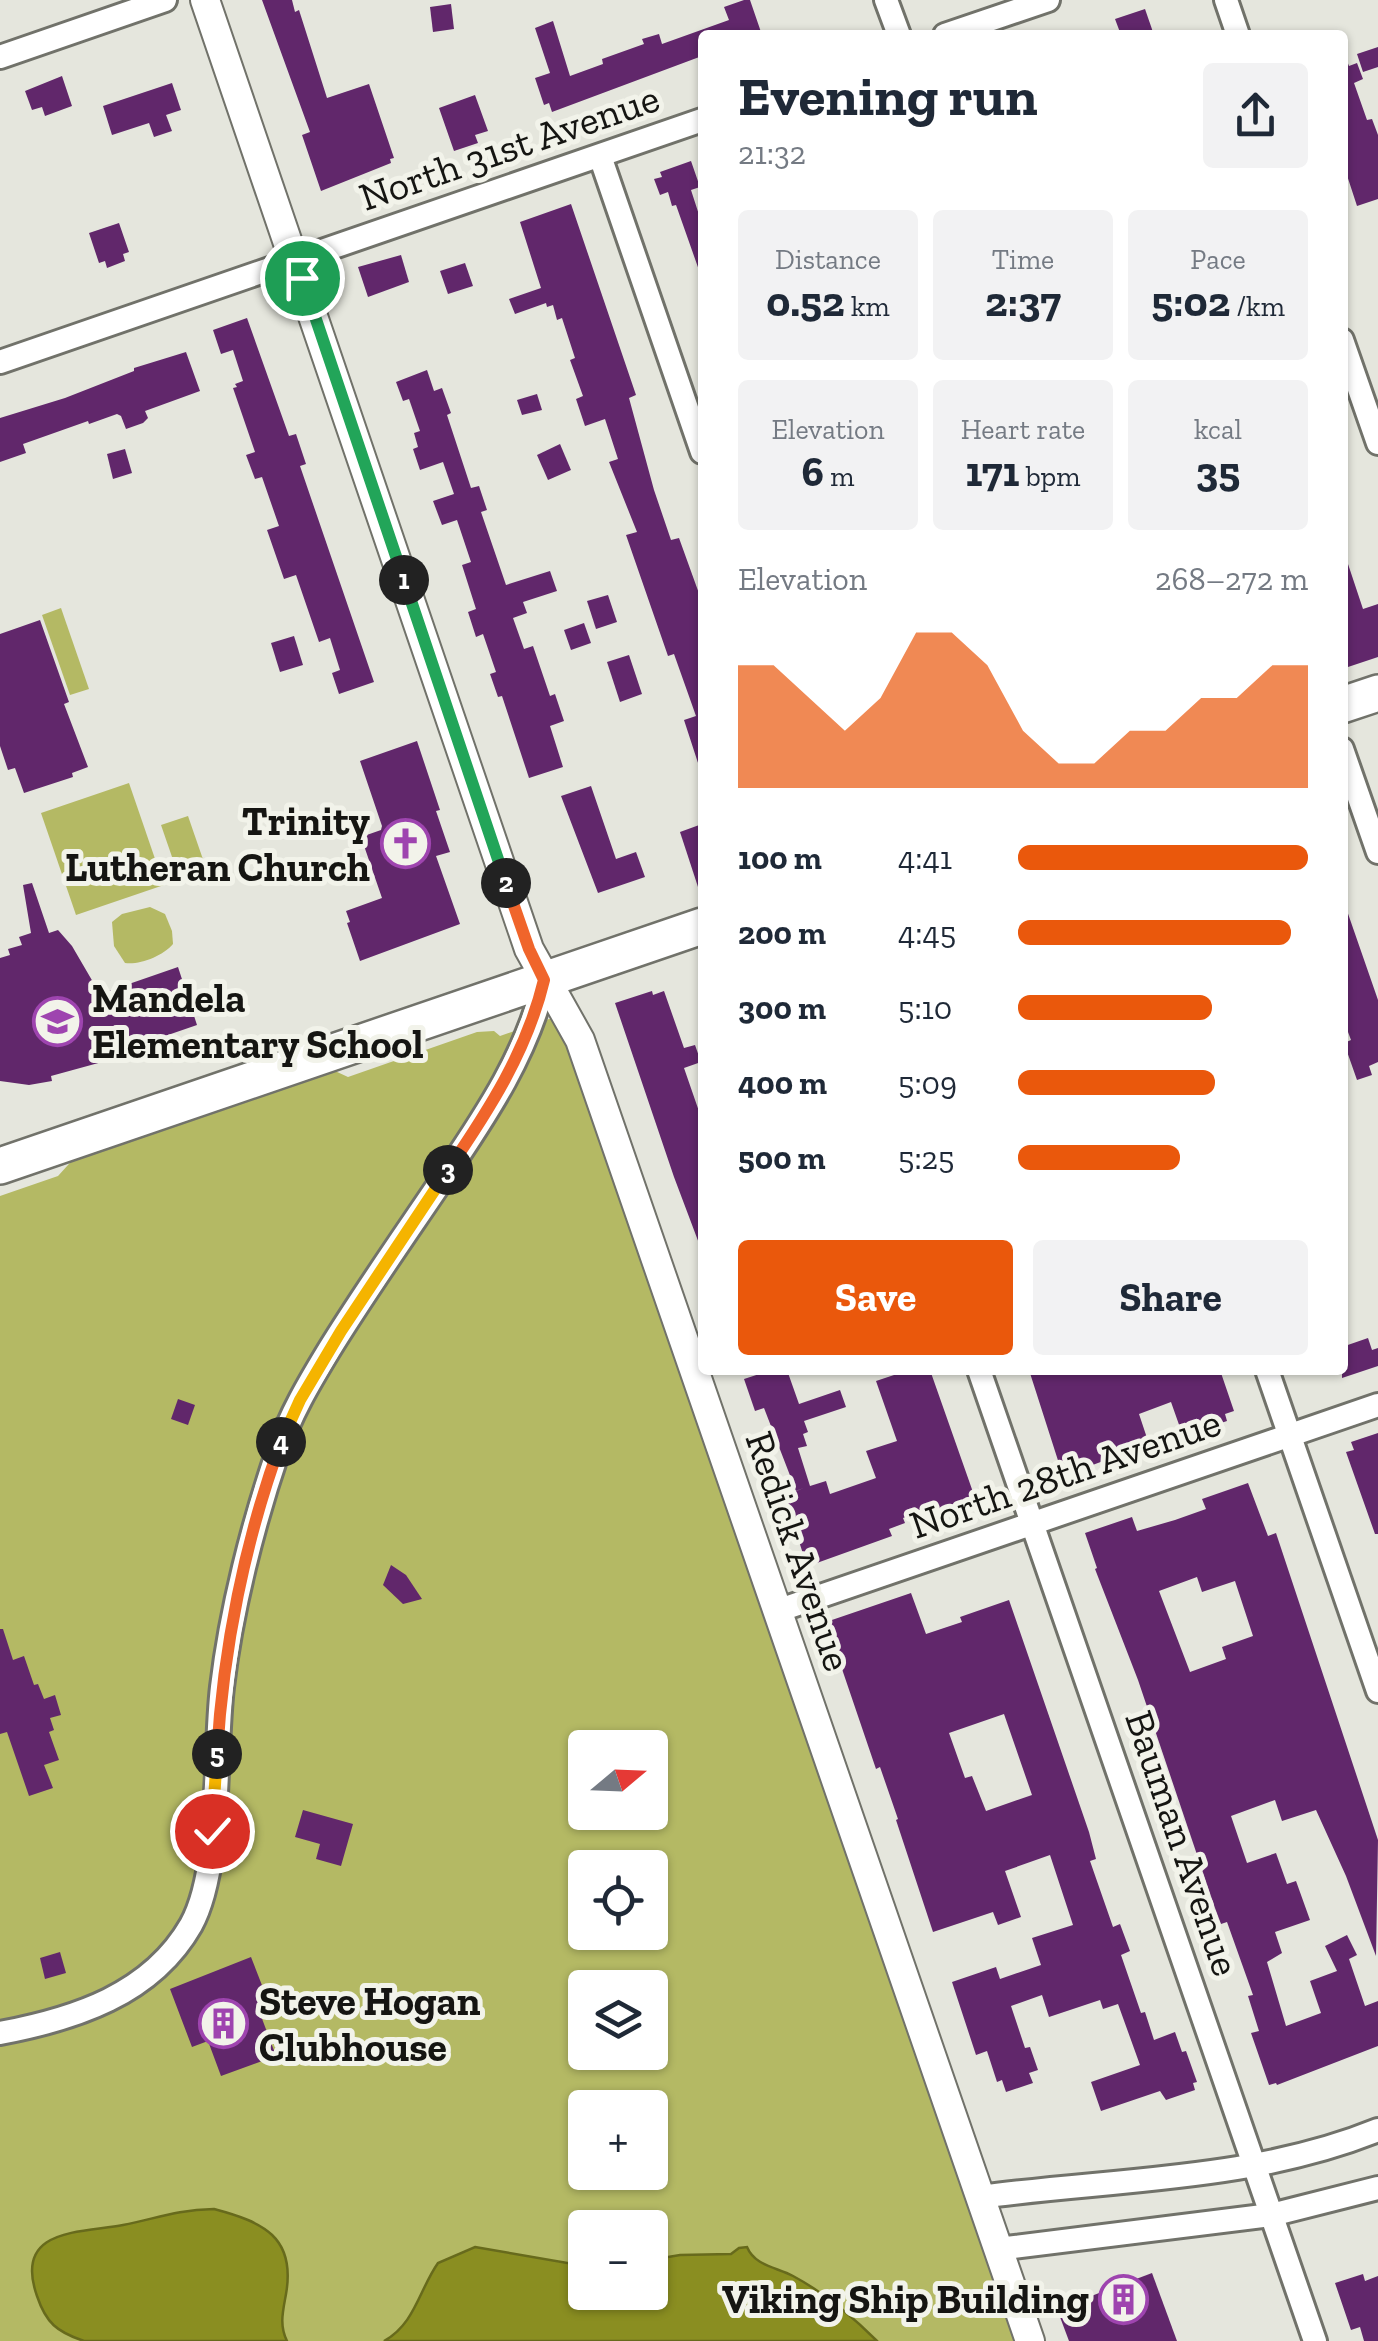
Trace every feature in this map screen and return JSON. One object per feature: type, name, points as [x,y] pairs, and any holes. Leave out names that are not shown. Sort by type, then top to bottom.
[{"type":"highway","points":[[1348,703],[1378,693]]},
{"type":"highway","points":[[0,1166],[698,927]]},
{"type":"street","points":[[0,57],[165,0]]},
{"type":"street","name":"Redick Avenue","points":[[205,0],[529,949],[580,1040],[1030,2341]]},
{"type":"street","points":[[886,0],[896,30]]},
{"type":"street","points":[[959,30],[1048,0]]},
{"type":"street","points":[[1226,0],[1236,30]]},
{"type":"street","name":"North 31st Avenue","points":[[0,362],[698,121]]},
{"type":"street","points":[[600,156],[698,440]]},
{"type":"street","points":[[1348,357],[1378,443]]},
{"type":"street","points":[[1348,766],[1378,852]]},
{"type":"street","points":[[0,2033],[73,2016],[125,1992],[164,1961],[190,1926],[200,1906],[209,1868],[222,1684],[278,1450],[300,1400],[341,1331],[505,1082],[532,1025],[544,980]]},
{"type":"street","name":"Bauman Avenue","points":[[981,1375],[1314,2341]]},
{"type":"street","points":[[1269,1375],[1378,1691]]},
{"type":"street","name":"North 28th Avenue","points":[[776,1611],[1378,1405]]},
{"type":"street","points":[[980,2197],[1101,2186],[1254,2162],[1344,2142],[1378,2130]]},
{"type":"street","points":[[998,2250],[1271,2215],[1378,2188]]},
{"type":"green space","points":[[61,608],[89,689],[70,695],[42,615]]},
{"type":"green space","points":[[129,783],[164,885],[76,915],[41,813]]},
{"type":"green space","points":[[188,816],[207,871],[180,880],[161,825]]},
{"type":"green space","points":[[150,907],[165,914],[173,944],[151,959],[125,963],[114,946],[112,922],[122,914]]},
{"type":"green space","points":[[552,1018],[562,1030],[1016,2341],[0,2341],[0,1196],[58,1176],[78,1154],[318,1072],[335,1071],[348,1077],[477,1032],[494,1031],[500,1036]]},
{"type":"shaded area","points":[[214,2209],[261,2227],[281,2245],[288,2275],[282,2318],[287,2341],[84,2341],[60,2330],[44,2313],[32,2274],[34,2257],[55,2238]]},
{"type":"shaded area","points":[[475,2247],[568,2263],[568,2310],[668,2310],[668,2257],[731,2254],[747,2247],[761,2262],[827,2297],[877,2341],[384,2341],[410,2316],[438,2263]]},
{"type":"building","points":[[262,0],[292,0],[295,12],[299,10],[327,98],[369,84],[394,158],[391,163],[321,191],[302,135],[310,132]]},
{"type":"building","points":[[750,0],[760,30],[701,30],[729,20],[724,7]]},
{"type":"building","points":[[451,4],[454,29],[433,32],[430,7]]},
{"type":"building","points":[[1145,9],[1152,30],[1119,30],[1115,19]]},
{"type":"building","points":[[553,21],[570,76],[644,44],[642,39],[659,34],[662,44],[698,31],[698,57],[552,112],[549,103],[544,105],[535,78],[550,73],[535,28]]},
{"type":"building","points":[[1378,47],[1378,67],[1363,72],[1357,54]]},
{"type":"building","points":[[1357,63],[1363,79],[1354,83],[1367,120],[1372,119],[1378,135],[1378,199],[1357,206],[1348,178],[1348,64]]},
{"type":"building","points":[[62,76],[72,106],[45,116],[42,107],[32,110],[25,91]]},
{"type":"building","points":[[172,83],[181,110],[166,115],[172,131],[154,137],[149,123],[112,135],[103,106]]},
{"type":"building","points":[[475,95],[488,131],[475,135],[478,143],[454,151],[439,108]]},
{"type":"building","points":[[691,161],[698,181],[698,188],[691,190],[698,212],[698,267],[676,205],[672,206],[668,192],[660,195],[654,179],[662,177],[660,172]]},
{"type":"building","points":[[571,204],[636,395],[629,398],[654,490],[671,540],[679,538],[698,591],[698,763],[684,720],[696,716],[674,654],[668,656],[626,535],[637,532],[609,462],[618,459],[605,419],[585,426],[576,399],[583,396],[570,360],[575,358],[562,318],[557,320],[553,305],[547,307],[546,303],[515,314],[509,299],[541,288],[520,222]]},
{"type":"building","points":[[119,223],[129,252],[123,254],[125,261],[107,268],[105,261],[99,263],[89,233]]},
{"type":"building","points":[[401,255],[409,282],[368,297],[358,267]]},
{"type":"building","points":[[465,263],[473,286],[448,294],[440,271]]},
{"type":"building","points":[[247,318],[289,436],[296,434],[306,464],[300,466],[374,682],[339,694],[332,673],[340,670],[330,638],[319,642],[296,575],[284,579],[267,530],[279,526],[262,477],[255,479],[246,455],[255,452],[233,388],[243,381],[233,350],[221,354],[213,330]]},
{"type":"building","points":[[186,352],[200,391],[145,411],[148,418],[143,423],[126,429],[117,414],[89,424],[88,421],[23,444],[26,453],[0,462],[0,418]]},
{"type":"building","points":[[427,370],[434,391],[442,388],[471,488],[479,486],[487,510],[481,512],[506,585],[550,571],[557,591],[523,602],[527,613],[513,618],[524,649],[533,646],[550,696],[555,694],[564,721],[550,726],[563,767],[529,778],[502,696],[498,697],[490,674],[496,672],[483,634],[476,637],[468,612],[476,609],[462,565],[471,562],[457,520],[442,525],[433,501],[454,494],[443,462],[420,470],[413,449],[418,447],[414,433],[420,431],[409,399],[403,401],[396,382]]},
{"type":"building","points":[[537,394],[542,410],[522,415],[517,400]]},
{"type":"building","points":[[560,444],[571,470],[548,480],[537,455]]},
{"type":"building","points":[[125,449],[132,473],[113,479],[107,454]]},
{"type":"building","points":[[1348,564],[1363,609],[1378,604],[1378,657],[1348,667]]},
{"type":"building","points":[[608,595],[617,622],[596,629],[587,601]]},
{"type":"building","points":[[40,620],[69,702],[64,704],[88,767],[72,773],[73,777],[24,793],[15,768],[8,770],[0,746],[0,634]]},
{"type":"building","points":[[584,623],[591,643],[571,650],[564,630]]},
{"type":"building","points":[[294,636],[303,665],[280,672],[271,643]]},
{"type":"building","points":[[629,655],[642,694],[620,702],[607,662]]},
{"type":"building","name":"Trinity Lutheran Church","points":[[417,741],[450,852],[436,856],[460,924],[360,961],[346,911],[382,898],[361,837],[381,830],[382,826],[360,761]]},
{"type":"building","points":[[591,786],[616,859],[636,852],[645,877],[598,893],[561,796]]},
{"type":"building","points":[[698,825],[698,887],[680,832]]},
{"type":"building","points":[[32,883],[49,933],[58,930],[72,946],[100,994],[178,967],[197,1025],[104,1057],[102,1062],[51,1076],[52,1081],[29,1085],[0,1081],[0,958],[10,955],[8,949],[22,945],[19,937],[31,933],[23,885]]},
{"type":"building","points":[[1348,914],[1378,1000],[1378,1062],[1369,1066],[1372,1075],[1357,1080],[1348,1054]]},
{"type":"building","points":[[664,991],[684,1048],[695,1045],[698,1054],[698,1063],[684,1068],[698,1108],[698,1241],[674,1177],[615,1003]]},
{"type":"building","points":[[1368,1338],[1372,1350],[1378,1348],[1378,1366],[1342,1378],[1348,1375],[1348,1345]]},
{"type":"building","points":[[789,1375],[799,1404],[840,1390],[846,1407],[804,1421],[807,1446],[798,1448],[810,1486],[826,1481],[830,1494],[876,1478],[866,1451],[897,1441],[876,1381],[894,1375],[932,1375],[974,1495],[965,1498],[967,1507],[937,1517],[934,1508],[903,1518],[905,1523],[889,1529],[892,1536],[814,1564],[806,1563],[784,1495],[796,1491],[764,1408],[755,1411],[744,1379]]},
{"type":"building","points":[[1031,1375],[1222,1375],[1234,1411],[1225,1414],[1227,1421],[1183,1436],[1171,1402],[1139,1414],[1149,1444],[1063,1476]]},
{"type":"building","points":[[178,1399],[195,1405],[188,1425],[171,1419]]},
{"type":"building","points":[[1378,1433],[1375,1534],[1346,1452],[1354,1450],[1351,1442]]},
{"type":"building","points":[[1248,1483],[1268,1536],[1276,1533],[1378,1840],[1376,1956],[1316,1810],[1282,1821],[1275,1800],[1231,1816],[1247,1863],[1276,1853],[1287,1884],[1296,1881],[1310,1920],[1275,1932],[1282,1953],[1267,1962],[1286,2026],[1321,2013],[1310,1981],[1337,1971],[1325,1946],[1347,1935],[1357,1955],[1349,1959],[1365,2006],[1378,2001],[1378,2046],[1277,2085],[1269,2085],[1251,2033],[1259,2031],[1248,1996],[1253,1995],[1227,1922],[1221,1924],[1215,1908],[1085,1533],[1132,1517],[1137,1531],[1175,1520],[1206,1509],[1202,1499]],"holes":[[[1197,1577],[1202,1592],[1235,1581],[1253,1636],[1222,1647],[1226,1659],[1190,1672],[1159,1591]]]},
{"type":"building","points":[[391,1565],[406,1575],[422,1599],[403,1604],[383,1585]]},
{"type":"building","points":[[911,1593],[926,1634],[1009,1600],[1089,1832],[1096,1859],[1090,1861],[1113,1927],[1120,1924],[1130,1951],[1121,1955],[1141,2013],[1145,2012],[1154,2040],[1175,2032],[1197,2082],[1193,2083],[1195,2090],[1166,2100],[1160,2091],[1101,2111],[1091,2082],[1140,2065],[1118,2004],[1103,2009],[1100,2000],[1049,2017],[1042,1995],[1011,2006],[1025,2048],[1030,2047],[1038,2070],[1029,2073],[1033,2083],[1006,2092],[1002,2080],[997,2082],[987,2051],[976,2055],[952,1982],[996,1967],[1000,1979],[1041,1965],[1032,1938],[1073,1925],[1050,1855],[1005,1871],[1021,1917],[998,1925],[993,1912],[933,1932],[898,1819],[880,1767],[876,1769],[826,1622]],"holes":[[[1004,1714],[1032,1795],[986,1811],[972,1776],[965,1778],[949,1733]]]},
{"type":"building","points":[[0,1629],[13,1660],[24,1656],[34,1685],[38,1684],[44,1699],[55,1695],[61,1715],[50,1718],[54,1730],[49,1732],[59,1760],[44,1765],[53,1788],[29,1796],[7,1732],[0,1734]]},
{"type":"building","points":[[303,1810],[353,1824],[341,1866],[316,1859],[320,1844],[295,1837]]},
{"type":"building","points":[[60,1952],[66,1973],[45,1979],[40,1958]]},
{"type":"building","name":"Steve Hogan Clubhouse","points":[[251,1957],[272,2011],[261,2016],[276,2056],[221,2076],[208,2041],[192,2047],[170,1989]]},
{"type":"building","name":"Viking Ship Building","points":[[1152,2273],[1177,2341],[1069,2341],[1057,2309]]},
{"type":"building","points":[[1363,2274],[1365,2281],[1378,2276],[1378,2341],[1364,2341],[1360,2327],[1351,2330],[1335,2283]]},
{"type":"place","name":"Trinity Lutheran Church","points":[[405,844]]},
{"type":"place","name":"Mandela Elementary School","points":[[57,1021]]},
{"type":"place","name":"Steve Hogan Clubhouse","points":[[224,2024]]},
{"type":"place","name":"Viking Ship Building","points":[[1124,2299]]},
{"type":"route","points":[[212,1831],[226,1659],[268,1483],[284,1433],[341,1331],[505,1082],[532,1025],[544,980],[529,949],[302,278]]}]
